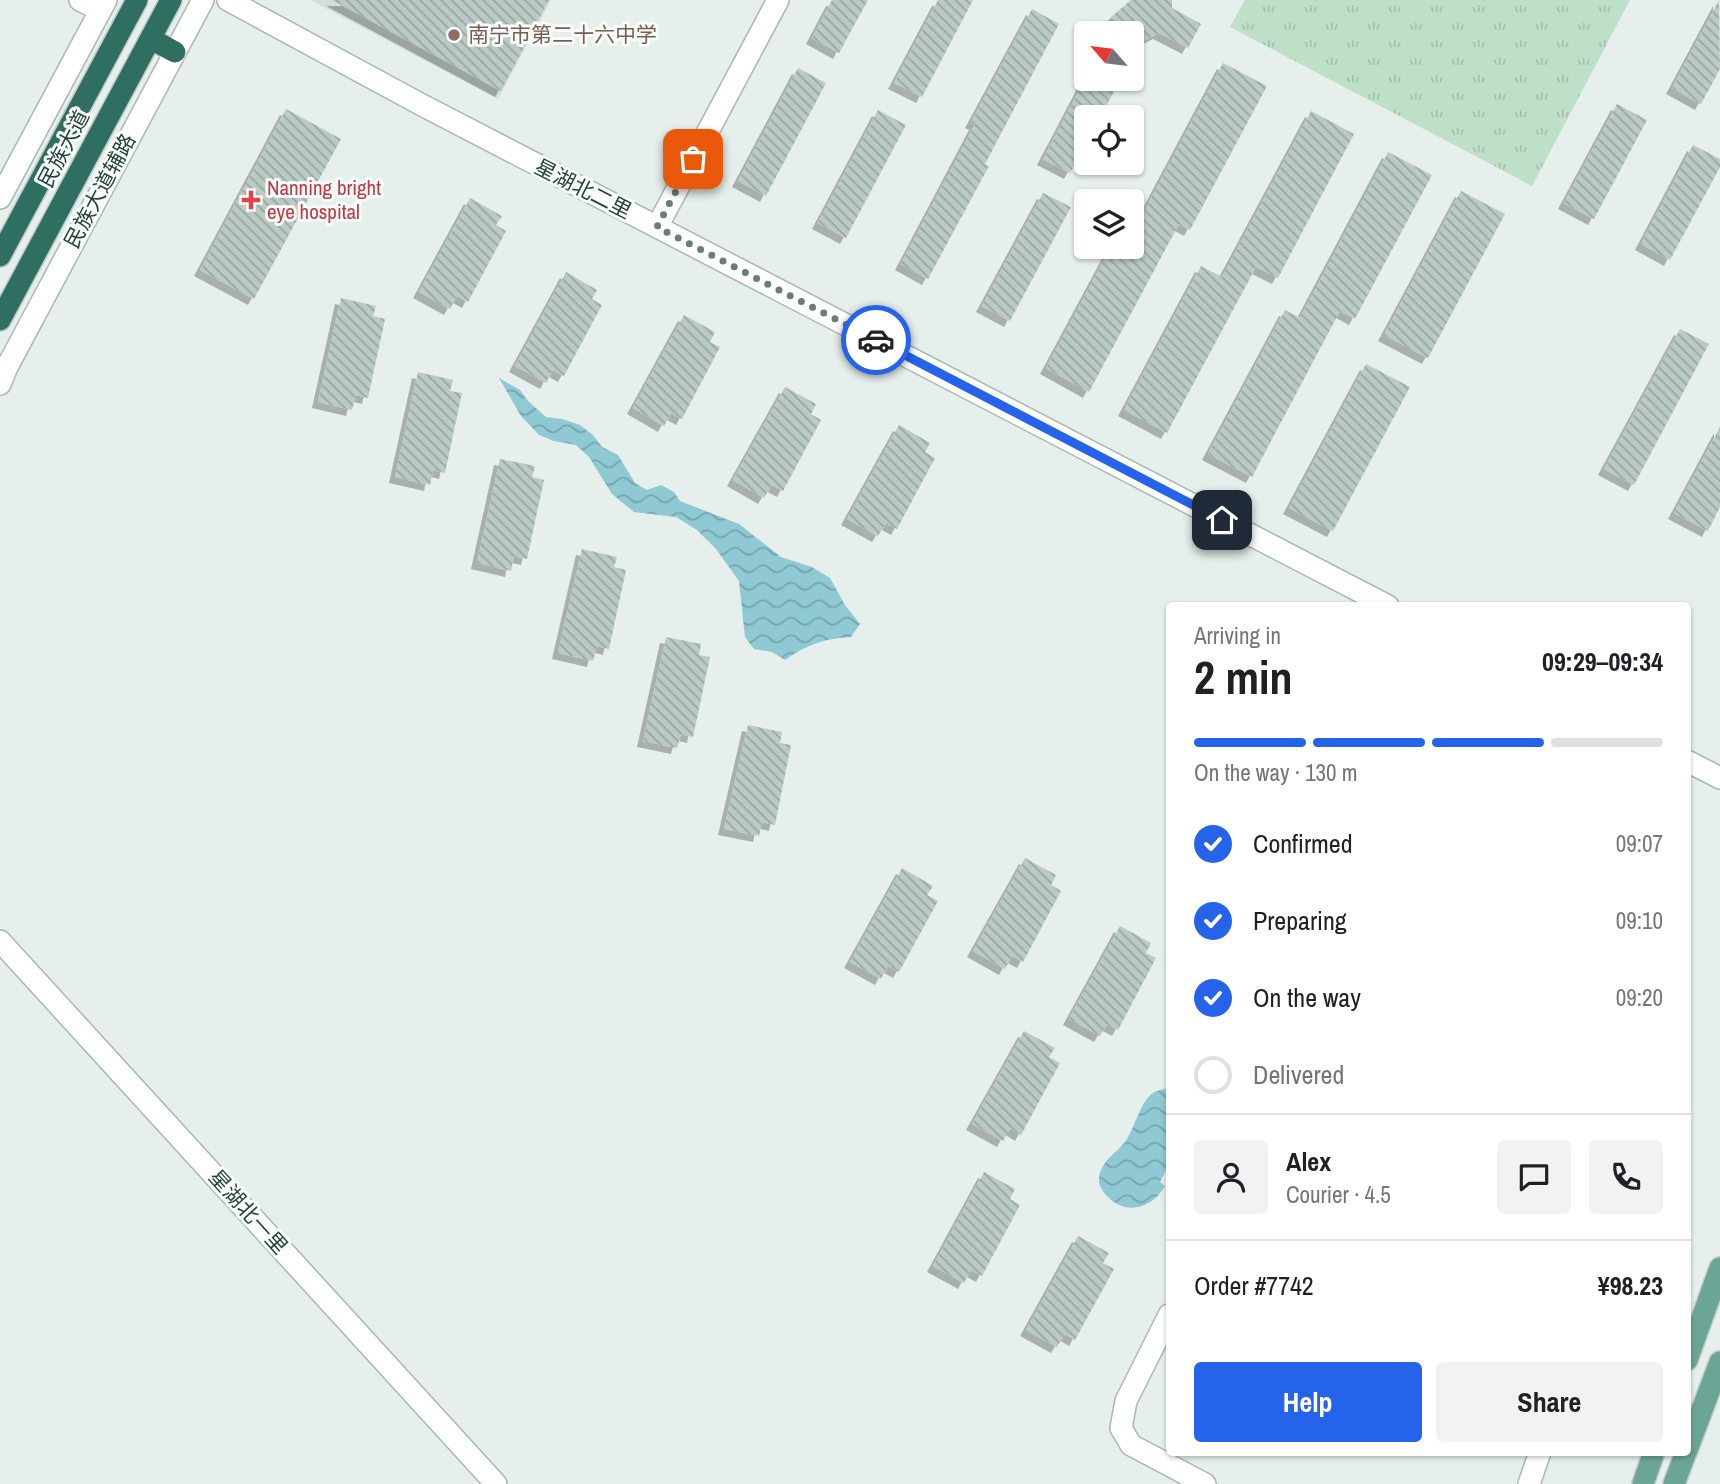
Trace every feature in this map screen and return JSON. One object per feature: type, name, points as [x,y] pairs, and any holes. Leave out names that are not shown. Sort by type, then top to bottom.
[{"type":"highway","name":"民族大道","points":[[0,256],[137,0]]},
{"type":"highway","name":"民族大道","points":[[0,320],[172,0]]},
{"type":"highway","points":[[151,39],[175,52]]},
{"type":"main road","points":[[1691,1349],[1720,1268]]},
{"type":"main road","points":[[1691,1438],[1720,1362]]},
{"type":"main road","points":[[1643,1484],[1653,1456]]},
{"type":"main road","points":[[1674,1484],[1684,1456]]},
{"type":"street","points":[[0,198],[103,5],[80,0]]},
{"type":"street","name":"民族大道辅路","points":[[0,384],[203,0]]},
{"type":"street","name":"星湖北二里","points":[[228,0],[422,105],[1380,602]]},
{"type":"street","points":[[657,227],[778,0]]},
{"type":"street","points":[[1691,763],[1720,778]]},
{"type":"street","name":"星湖北一里","points":[[0,941],[496,1484]]},
{"type":"street","points":[[1166,1321],[1126,1401],[1121,1428],[1131,1445],[1205,1484]]},
{"type":"street","points":[[1529,1484],[1539,1456]]},
{"type":"shaded area","name":"南宁市第二十六中学","points":[[310,0],[551,0],[498,99]]},
{"type":"green space","points":[[1245,0],[1630,0],[1532,186],[1230,27]]},
{"type":"water","points":[[499,378],[520,390],[546,417],[580,425],[593,435],[602,447],[618,455],[635,483],[647,490],[661,485],[674,492],[680,501],[739,524],[781,557],[812,567],[830,578],[845,605],[860,624],[851,637],[816,643],[785,660],[772,652],[754,649],[745,637],[739,581],[716,549],[697,530],[676,517],[634,512],[612,494],[589,457],[576,445],[539,435],[521,416]]},
{"type":"water","points":[[1166,1089],[1166,1170],[1160,1182],[1165,1186],[1154,1200],[1146,1204],[1131,1208],[1123,1206],[1115,1203],[1103,1191],[1099,1181],[1100,1172],[1124,1144],[1142,1108],[1157,1091]]},
{"type":"building","name":"南宁市第二十六中学","points":[[332,0],[549,0],[501,91]]},
{"type":"building","points":[[832,0],[868,0],[839,53],[812,38]]},
{"type":"building","points":[[938,0],[973,0],[922,97],[894,83]]},
{"type":"building","points":[[1131,0],[1172,0],[1172,8],[1201,24],[1188,48],[1159,33],[1144,41],[1144,21],[1111,21],[1111,17]]},
{"type":"building","points":[[1719,0],[1720,69],[1701,104],[1672,88]]},
{"type":"building","points":[[1032,9],[1059,24],[985,164],[989,166],[928,279],[901,264],[975,124],[971,122]]},
{"type":"building","points":[[1223,63],[1267,86],[1190,230],[1179,224],[1089,392],[1046,368],[1105,259],[1144,259],[1144,211]]},
{"type":"building","points":[[798,68],[826,83],[766,196],[738,181]]},
{"type":"building","points":[[1079,91],[1114,91],[1107,105],[1074,105],[1074,166],[1070,173],[1043,159]]},
{"type":"building","points":[[1617,104],[1647,120],[1594,219],[1564,203]]},
{"type":"building","points":[[286,109],[341,139],[254,299],[200,270]]},
{"type":"building","points":[[878,110],[906,125],[846,238],[818,223]]},
{"type":"building","points":[[1311,111],[1354,134],[1278,278],[1256,267],[1167,433],[1124,410],[1201,266],[1222,277]]},
{"type":"building","points":[[1693,145],[1720,159],[1720,167],[1670,260],[1641,244]]},
{"type":"building","points":[[1388,152],[1432,175],[1355,319],[1340,311],[1252,477],[1208,454],[1285,310],[1300,318]]},
{"type":"building","points":[[1461,191],[1505,214],[1428,358],[1384,335]]},
{"type":"building","points":[[1043,193],[1071,207],[1010,321],[982,306]]},
{"type":"building","points":[[470,198],[502,216],[496,225],[506,231],[468,302],[457,296],[450,309],[419,292]]},
{"type":"building","points":[[566,272],[597,290],[592,299],[602,305],[564,376],[553,370],[546,383],[515,366]]},
{"type":"building","points":[[341,298],[376,306],[373,316],[385,319],[368,398],[356,395],[352,410],[318,402]]},
{"type":"building","points":[[684,315],[715,332],[710,342],[720,347],[682,419],[671,413],[664,426],[633,408]]},
{"type":"building","points":[[1680,329],[1709,344],[1634,485],[1604,469]]},
{"type":"building","points":[[1366,364],[1410,387],[1333,531],[1289,508]]},
{"type":"building","points":[[418,372],[453,380],[450,391],[462,393],[445,473],[433,470],[430,485],[395,477]]},
{"type":"building","points":[[785,387],[816,404],[811,414],[821,420],[783,491],[772,485],[764,498],[733,480]]},
{"type":"building","points":[[899,425],[930,443],[925,452],[935,458],[897,529],[886,523],[878,536],[847,519]]},
{"type":"building","points":[[1720,427],[1720,507],[1708,531],[1674,513]]},
{"type":"building","points":[[500,459],[535,466],[532,477],[544,480],[527,559],[514,556],[511,571],[477,563]]},
{"type":"building","points":[[582,549],[617,557],[614,567],[626,570],[609,649],[597,646],[593,661],[558,653]]},
{"type":"building","points":[[666,637],[701,644],[699,655],[710,657],[693,737],[681,734],[677,748],[643,741]]},
{"type":"building","points":[[748,725],[782,732],[780,743],[791,745],[775,825],[762,822],[759,836],[724,829]]},
{"type":"building","points":[[1025,858],[1056,875],[1051,885],[1061,891],[1023,962],[1012,956],[1005,969],[973,951]]},
{"type":"building","points":[[902,868],[933,886],[927,895],[938,901],[899,972],[888,966],[881,979],[850,962]]},
{"type":"building","points":[[1120,926],[1151,943],[1146,953],[1156,958],[1118,1030],[1107,1024],[1100,1036],[1069,1019]]},
{"type":"building","points":[[1024,1031],[1055,1048],[1049,1057],[1060,1063],[1021,1135],[1010,1128],[1003,1141],[972,1124]]},
{"type":"building","points":[[984,1172],[1015,1189],[1010,1199],[1020,1205],[982,1276],[971,1270],[964,1283],[933,1266]]},
{"type":"building","points":[[1078,1236],[1109,1253],[1103,1263],[1114,1269],[1075,1340],[1065,1334],[1057,1347],[1026,1330]]},
{"type":"way so far","points":[[693,159],[657,227],[876,340]]},
{"type":"place","name":"南宁市第二十六中学","points":[[454,35]]},
{"type":"place","name":"Nanning bright eye hospital","points":[[251,200]]},
{"type":"route","points":[[876,340],[1222,520]]}]
